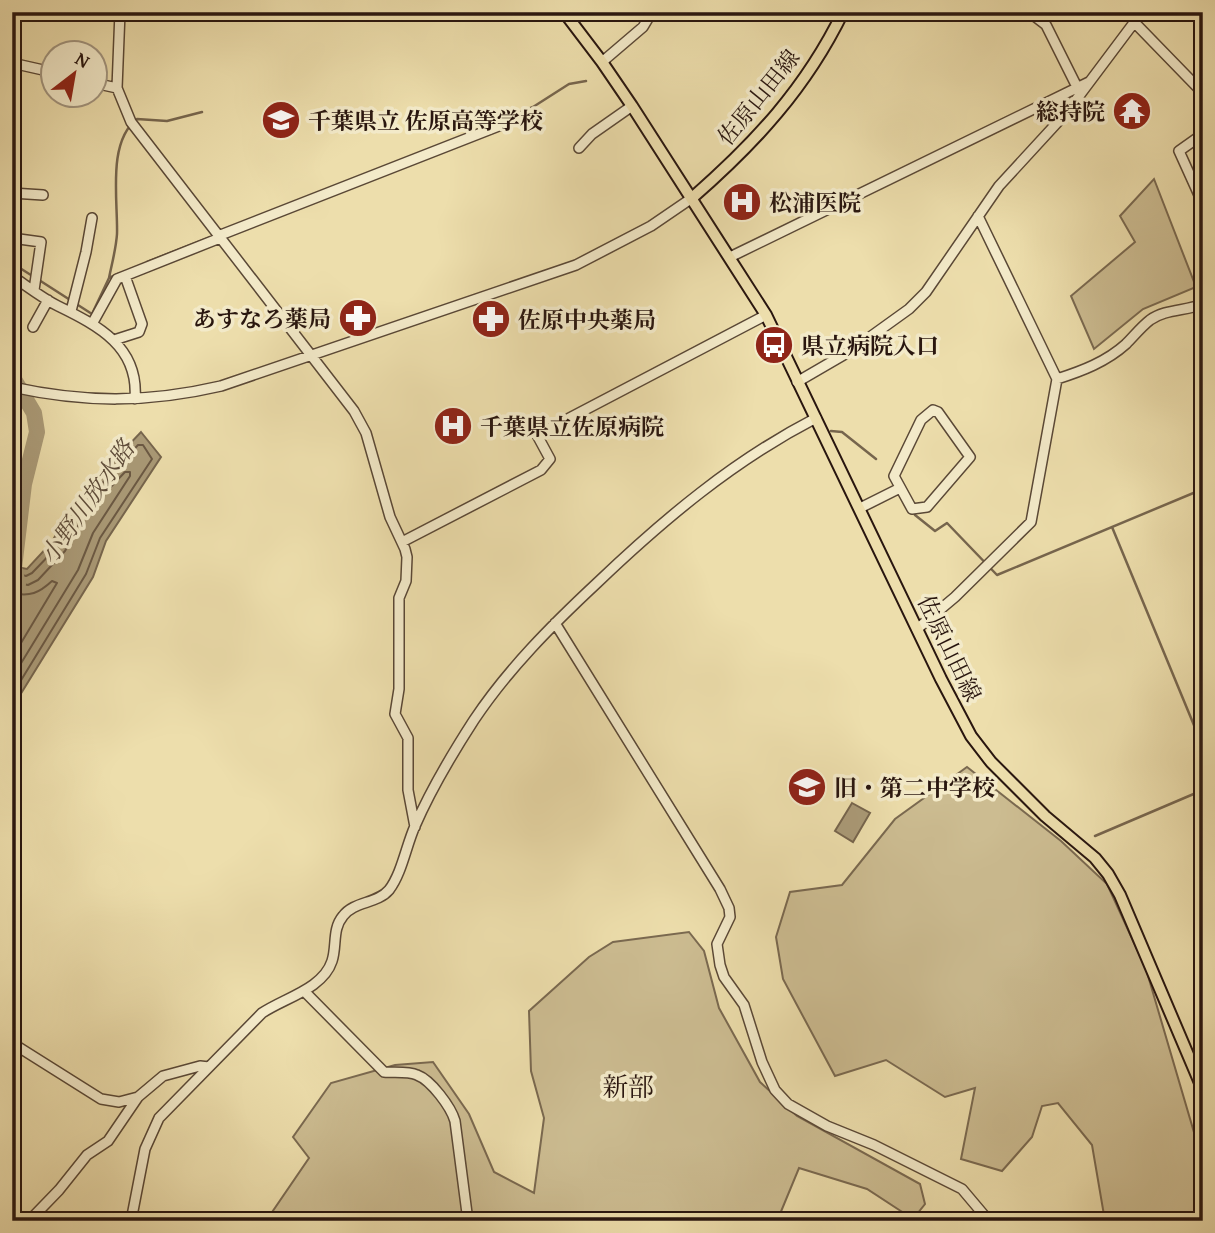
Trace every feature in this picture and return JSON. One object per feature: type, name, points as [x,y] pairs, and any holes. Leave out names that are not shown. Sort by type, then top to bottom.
[{"type":"main road","name":"佐原山田線","points":[[564,12],[632,106],[766,315],[971,736],[991,762],[1036,807],[1095,858],[1121,895],[1203,1090]]},
{"type":"main road","name":"佐原山田線","points":[[692,198],[739,157],[776,116],[814,64],[843,12]]},
{"type":"street","points":[[120,12],[117,88],[132,123],[354,411],[366,433],[390,517],[402,542],[408,566],[400,598],[396,714],[409,744],[408,790],[415,827]]},
{"type":"street","points":[[602,62],[643,27],[652,12]]},
{"type":"street","points":[[1029,12],[1046,25],[1077,87]]},
{"type":"street","points":[[797,382],[852,350],[909,309],[926,292],[999,186],[1067,112],[1142,12]]},
{"type":"street","points":[[1134,22],[1203,93]]},
{"type":"street","points":[[12,63],[38,69]]},
{"type":"street","points":[[730,257],[1090,81]]},
{"type":"street","points":[[108,86],[117,88]]},
{"type":"street","points":[[579,148],[592,134],[632,106]]},
{"type":"street","points":[[92,324],[117,279],[218,236],[532,113]]},
{"type":"street","points":[[1203,134],[1179,151],[1203,204]]},
{"type":"street","points":[[12,192],[43,195]]},
{"type":"street","points":[[12,387],[86,399],[135,399],[196,392],[221,386],[576,265],[651,226],[692,198]]},
{"type":"street","points":[[917,629],[955,597],[1031,522],[1057,379],[978,216]]},
{"type":"street","points":[[71,311],[92,218]]},
{"type":"street","points":[[12,239],[41,242],[34,290]]},
{"type":"street","points":[[12,276],[114,340],[130,362],[134,373],[135,399]]},
{"type":"street","points":[[114,340],[139,332],[142,324],[125,276]]},
{"type":"street","points":[[33,327],[48,300]]},
{"type":"street","points":[[1057,379],[1089,369],[1124,346],[1150,320],[1164,313],[1203,304]]},
{"type":"street","points":[[402,542],[541,470],[550,458],[537,435],[766,315]]},
{"type":"street","points":[[938,412],[970,457],[928,507],[912,509],[900,488],[894,476],[903,455],[927,413],[938,412]]},
{"type":"street","points":[[131,1221],[149,1138],[159,1118],[261,1013],[315,984],[329,969],[334,956],[336,930],[342,918],[356,906],[372,901],[388,891],[415,827],[448,760],[497,685],[555,623],[653,530],[702,489],[789,432],[816,418]]},
{"type":"street","points":[[860,508],[900,488]]},
{"type":"street","points":[[555,623],[714,878],[729,908],[730,917],[717,944],[720,965],[724,977],[744,1005],[762,1062],[775,1090],[788,1104],[827,1126],[874,1145],[962,1189],[989,1221]]},
{"type":"street","points":[[304,991],[384,1072],[422,1077],[450,1107],[455,1121],[468,1221]]},
{"type":"street","points":[[12,1043],[102,1099],[119,1102],[138,1097]]},
{"type":"street","points":[[29,1221],[60,1189],[87,1155],[108,1141],[138,1097],[163,1076],[200,1066],[209,1068]]},
{"type":"shaded area","points":[[1154,179],[1196,287],[1143,309],[1094,349],[1071,296],[1135,242],[1120,216]]},
{"type":"shaded area","points":[[967,767],[1061,841],[1107,884],[1146,969],[1203,1163],[1203,1208],[1190,1221],[1105,1221],[1092,1145],[1058,1103],[1042,1106],[1032,1137],[1002,1171],[961,1159],[975,1088],[945,1097],[886,1060],[835,1076],[783,979],[776,937],[790,892],[842,885],[895,819]]},
{"type":"shaded area","points":[[689,932],[704,951],[719,1008],[760,1082],[797,1116],[920,1184],[925,1204],[913,1219],[867,1189],[799,1168],[780,1214],[733,1218],[730,1221],[266,1221],[309,1158],[293,1137],[331,1083],[395,1065],[433,1062],[469,1114],[494,1172],[534,1193],[544,1118],[531,1071],[529,1011],[589,957],[613,942]]},
{"type":"water","name":"小野川放水路","points":[[141,432],[161,457],[106,541],[93,577],[12,708],[12,566],[27,569],[52,542],[71,506]]},
{"type":"water","points":[[852,803],[870,813],[853,842],[835,831]]},
{"type":"waterway","points":[[491,124],[533,107],[569,84],[586,81]]},
{"type":"waterway","points":[[109,278],[117,234],[116,172],[121,142],[128,129],[137,119],[167,121],[202,112]]},
{"type":"waterway","points":[[147,262],[216,235]]},
{"type":"waterway","points":[[12,263],[34,277]]},
{"type":"waterway","points":[[39,280],[92,314],[109,278],[118,274]]},
{"type":"waterway","points":[[12,376],[34,413],[37,432],[24,484],[14,568],[18,584]]},
{"type":"waterway","points":[[831,431],[842,432],[876,459]]},
{"type":"waterway","points":[[915,515],[935,531],[947,523],[997,575],[1203,489]]},
{"type":"waterway","points":[[1112,527],[1203,747]]},
{"type":"waterway","points":[[1095,836],[1203,790]]},
{"type":"place","name":"総持院","points":[[1132,111]]},
{"type":"place","name":"千葉県立 佐原高等学校","points":[[281,120]]},
{"type":"place","name":"松浦医院","points":[[742,202]]},
{"type":"place","name":"あすなろ薬局","points":[[358,318]]},
{"type":"place","name":"佐原中央薬局","points":[[491,319]]},
{"type":"place","name":"県立病院入口","points":[[774,345]]},
{"type":"place","name":"千葉県立佐原病院","points":[[453,426]]},
{"type":"place","name":"旧・第二中学校","points":[[807,787]]},
{"type":"district","name":"新部","points":[[628,1086]]}]
